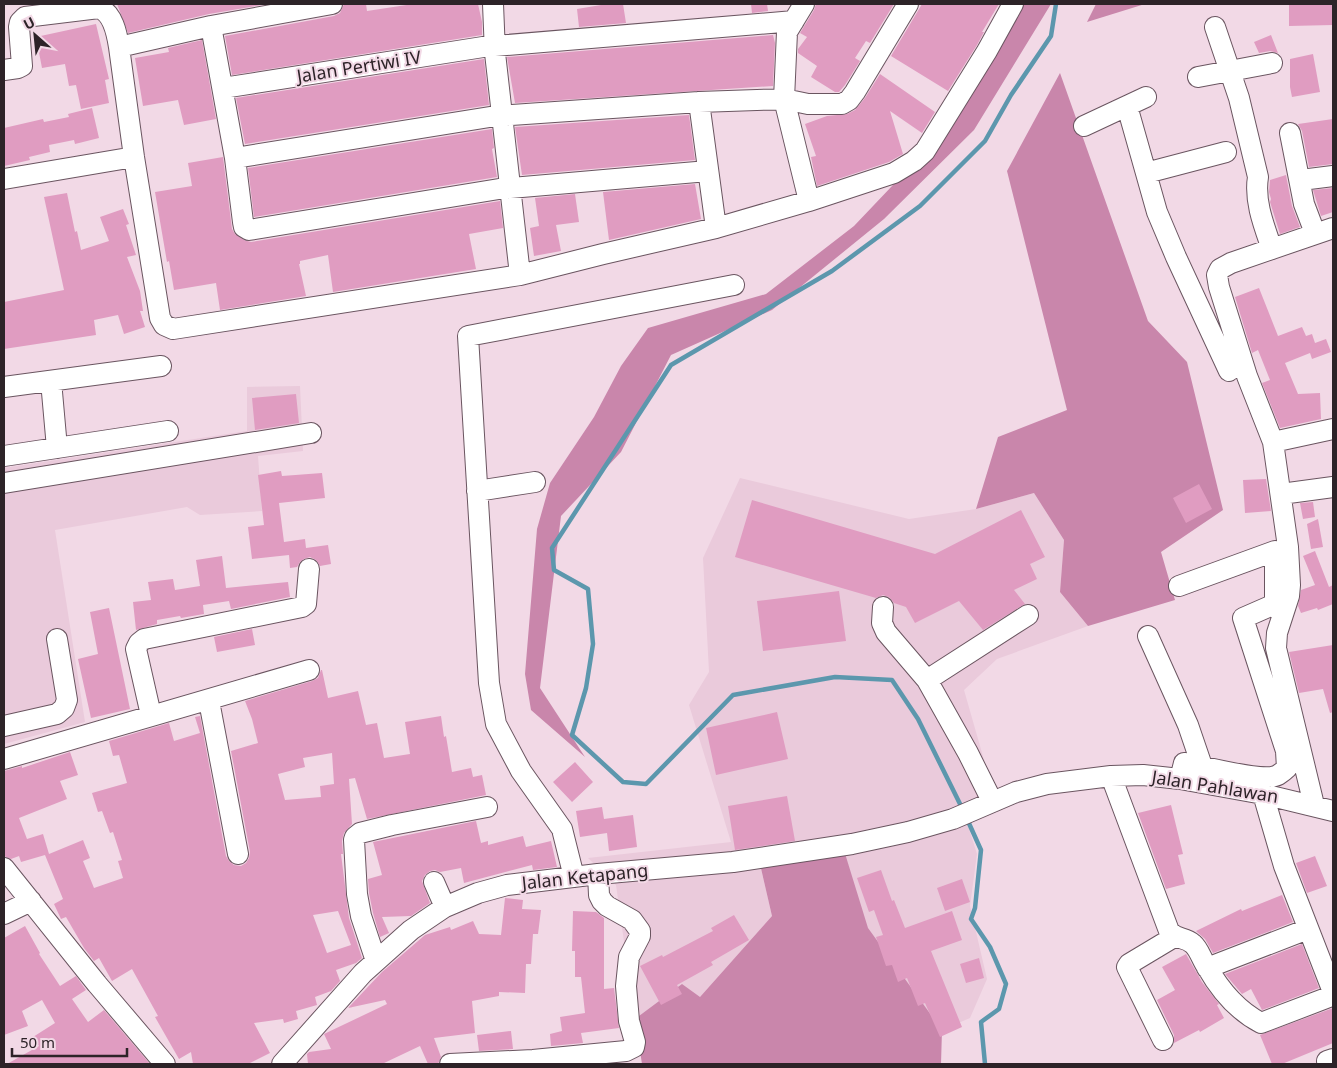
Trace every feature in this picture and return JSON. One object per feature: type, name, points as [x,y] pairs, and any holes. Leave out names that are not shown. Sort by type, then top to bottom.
[{"type":"street","points":[[120,47],[299,6],[332,4]]},
{"type":"street","points":[[493,4],[494,46],[520,275]]},
{"type":"street","points":[[804,4],[787,32],[784,99],[809,201]]},
{"type":"street","points":[[235,158],[502,116],[699,102],[784,99],[808,104],[842,104],[849,100],[855,92],[908,4]]},
{"type":"street","points":[[4,70],[22,66],[19,27],[20,22],[25,17],[99,8],[108,15],[116,32],[120,47],[134,157],[160,318],[164,325],[173,329],[520,275],[716,228],[809,201],[894,173],[914,161],[925,151],[987,51],[1013,4]]},
{"type":"street","name":"Jalan Pertiwi IV","points":[[223,88],[483,47],[794,21]]},
{"type":"street","points":[[210,26],[235,158],[243,222],[244,227],[249,230],[500,189],[708,171]]},
{"type":"street","points":[[1215,27],[1239,98],[1258,177],[1256,186],[1262,220],[1272,249]]},
{"type":"street","points":[[1198,77],[1272,63]]},
{"type":"street","points":[[1084,126],[1146,97]]},
{"type":"street","points":[[699,102],[716,228]]},
{"type":"street","points":[[1126,106],[1157,212],[1168,239],[1273,442],[1288,547],[1290,585],[1289,596],[1277,633],[1276,648],[1314,805]]},
{"type":"street","points":[[1232,360],[1217,275],[1220,269],[1324,230],[1304,204],[1290,133]]},
{"type":"street","points":[[1146,173],[1226,152]]},
{"type":"street","points":[[4,180],[134,157]]},
{"type":"street","points":[[1300,178],[1309,179],[1333,176]]},
{"type":"street","points":[[574,877],[562,829],[521,771],[496,724],[489,683],[468,336],[734,285]]},
{"type":"street","points":[[4,387],[162,366]]},
{"type":"street","points":[[51,381],[57,448]]},
{"type":"street","points":[[1273,442],[1333,429]]},
{"type":"street","points":[[4,456],[168,432]]},
{"type":"street","points":[[4,483],[311,433]]},
{"type":"street","points":[[477,491],[534,482]]},
{"type":"street","points":[[1281,494],[1333,487]]},
{"type":"street","points":[[1179,586],[1276,551],[1275,604],[1243,618],[1286,751],[1287,768],[1277,776],[1250,777],[1184,763],[1180,779]]},
{"type":"street","points":[[151,715],[136,649],[139,643],[144,639],[302,607],[306,604],[309,569]]},
{"type":"street","points":[[883,608],[882,624],[886,632],[927,680],[968,752],[985,805]]},
{"type":"street","points":[[927,680],[1028,615]]},
{"type":"street","points":[[1148,636],[1188,726],[1202,766]]},
{"type":"street","points":[[4,726],[57,714],[64,708],[67,700],[57,638]]},
{"type":"street","points":[[4,759],[151,715],[209,701],[309,670]]},
{"type":"street","points":[[209,701],[238,854]]},
{"type":"street","name":"Jalan Pahlawan","points":[[952,819],[1016,792],[1047,784],[1111,776],[1143,775],[1180,779],[1263,794],[1333,811]]},
{"type":"street","points":[[1111,776],[1169,931],[1174,937]]},
{"type":"street","points":[[1163,1040],[1127,967],[1174,937],[1183,938],[1194,944],[1207,968],[1229,1000],[1258,1022],[1264,1023],[1332,995],[1333,992],[1284,866],[1263,794]]},
{"type":"street","points":[[376,961],[361,916],[357,894],[355,837],[360,833],[392,825],[487,807]]},
{"type":"street","name":"Jalan Ketapang","points":[[282,1064],[362,973],[411,930],[445,906],[478,893],[507,885],[598,874],[697,866],[806,852],[908,832],[952,819]]},
{"type":"street","points":[[4,868],[97,984],[165,1064]]},
{"type":"street","points":[[450,1064],[533,1060],[626,1051],[634,1047],[635,1042],[629,1021],[626,986],[629,957],[640,936],[640,931],[632,920],[607,906],[602,901],[599,895],[598,874]]},
{"type":"street","points":[[434,882],[445,906]]},
{"type":"street","points":[[4,914],[31,901]]},
{"type":"street","points":[[1207,968],[1308,929]]},
{"type":"shaded area","points":[[1024,4],[1051,4],[974,130],[884,219],[772,310],[671,355],[621,452],[561,516],[540,688],[585,757],[531,710],[525,674],[537,529],[550,483],[594,417],[621,366],[648,328],[766,294],[854,226],[931,145]]},
{"type":"shaded area","points":[[1096,4],[1145,4],[1087,22]]},
{"type":"shaded area","points":[[1060,73],[1148,321],[1187,362],[1223,510],[1161,552],[1175,600],[1088,626],[1060,592],[1064,540],[1034,493],[976,509],[998,437],[1067,410],[1007,171]]},
{"type":"shaded area","points":[[300,386],[303,451],[258,456],[262,511],[200,515],[187,507],[55,530],[85,722],[4,744],[4,468],[247,431],[247,387]]},
{"type":"shaded area","points":[[740,478],[909,519],[976,509],[1034,493],[1064,540],[1060,592],[1088,626],[997,659],[964,690],[996,802],[965,816],[977,854],[970,906],[987,979],[970,1018],[942,1030],[867,928],[843,848],[760,864],[772,916],[700,997],[635,1019],[616,885],[588,858],[731,842],[689,705],[709,672],[703,558]]},
{"type":"shaded area","points":[[843,847],[868,928],[942,1030],[941,1064],[642,1064],[635,1019],[682,984],[700,997],[772,916],[760,864]]},
{"type":"building","points":[[117,4],[267,4],[209,14],[128,33]]},
{"type":"building","points":[[344,4],[366,4],[367,11],[413,4],[478,4],[482,22],[482,35],[232,75],[225,36],[334,16],[340,13]]},
{"type":"building","points":[[601,4],[623,4],[626,23],[579,27],[577,9]]},
{"type":"building","points":[[751,4],[767,4],[768,11],[752,13]]},
{"type":"building","points":[[816,4],[894,4],[870,43],[866,41],[855,58],[860,61],[839,92],[835,92],[811,77],[817,66],[798,53],[798,49],[807,37],[800,33]]},
{"type":"building","points":[[922,4],[999,4],[982,32],[984,32],[977,45],[948,91],[891,56]]},
{"type":"building","points":[[1289,4],[1333,4],[1333,25],[1289,26]]},
{"type":"building","points":[[96,24],[109,79],[105,80],[109,103],[81,109],[76,85],[69,86],[65,64],[42,68],[36,37]]},
{"type":"building","points":[[773,35],[775,43],[773,86],[515,103],[507,57]]},
{"type":"building","points":[[1271,35],[1278,53],[1270,51],[1259,53],[1254,42]]},
{"type":"building","points":[[202,40],[216,119],[184,125],[178,100],[143,106],[135,58],[169,52],[168,48]]},
{"type":"building","points":[[1313,54],[1320,92],[1292,97],[1290,59]]},
{"type":"building","points":[[484,59],[489,105],[245,144],[236,98]]},
{"type":"building","points":[[880,74],[935,112],[922,133],[890,111],[903,154],[889,162],[817,186],[811,157],[816,156],[805,124],[827,116],[847,114],[855,110]]},
{"type":"building","points":[[92,108],[99,138],[75,144],[74,140],[49,145],[50,152],[29,157],[30,160],[4,166],[4,128],[43,119],[44,122],[69,117],[68,114]]},
{"type":"building","points":[[689,115],[695,160],[522,175],[515,127]]},
{"type":"building","points":[[1333,119],[1333,164],[1309,167],[1302,131],[1298,124]]},
{"type":"building","points":[[492,129],[494,148],[492,149],[497,177],[254,217],[248,168]]},
{"type":"building","points":[[223,157],[232,229],[235,234],[251,242],[500,201],[503,228],[469,234],[476,269],[333,292],[328,255],[300,261],[306,296],[220,310],[216,283],[174,290],[169,261],[167,262],[155,192],[192,186],[188,163]]},
{"type":"building","points":[[1286,175],[1292,206],[1300,227],[1280,234],[1270,202],[1270,180]]},
{"type":"building","points":[[695,184],[701,219],[609,240],[603,192]]},
{"type":"building","points":[[1333,188],[1333,212],[1321,216],[1313,190]]},
{"type":"building","points":[[67,193],[75,232],[77,231],[81,250],[109,241],[100,217],[123,209],[129,224],[126,225],[136,255],[127,257],[140,291],[143,311],[140,311],[145,327],[124,334],[118,315],[94,320],[96,335],[4,349],[4,302],[64,290],[44,197]]},
{"type":"building","points":[[575,194],[579,222],[556,225],[561,251],[534,256],[530,228],[539,226],[535,198]]},
{"type":"building","points":[[1259,288],[1278,336],[1302,327],[1306,336],[1312,334],[1315,343],[1326,339],[1331,352],[1312,359],[1310,353],[1285,363],[1298,394],[1320,393],[1321,419],[1280,428],[1262,383],[1270,380],[1258,350],[1252,353],[1235,297]]},
{"type":"building","points":[[296,394],[299,423],[255,430],[252,398]]},
{"type":"building","points":[[281,471],[282,476],[322,473],[325,498],[279,503],[284,542],[305,539],[306,548],[328,545],[331,564],[320,566],[316,560],[310,557],[300,562],[297,567],[290,568],[289,555],[252,559],[248,527],[264,525],[258,475]]},
{"type":"building","points":[[1266,479],[1271,511],[1245,513],[1243,480]]},
{"type":"building","points":[[1199,484],[1212,509],[1186,523],[1173,498]]},
{"type":"building","points":[[752,500],[935,554],[1021,510],[1045,557],[1030,564],[1037,579],[1014,590],[1025,604],[983,630],[959,601],[915,623],[906,607],[894,603],[889,597],[883,595],[876,598],[735,557]]},
{"type":"building","points":[[1313,502],[1315,517],[1303,519],[1300,503]]},
{"type":"building","points":[[1318,519],[1323,547],[1311,549],[1307,524]]},
{"type":"building","points":[[1315,551],[1329,587],[1333,585],[1333,604],[1318,610],[1317,608],[1301,613],[1298,606],[1301,590],[1315,585],[1303,556]]},
{"type":"building","points":[[222,556],[226,588],[288,582],[290,597],[231,609],[229,601],[203,605],[204,614],[157,620],[157,624],[136,630],[133,602],[151,600],[148,582],[173,579],[175,590],[200,586],[196,560]]},
{"type":"building","points":[[839,591],[846,641],[763,651],[757,601]]},
{"type":"building","points":[[109,608],[130,709],[91,718],[78,659],[98,654],[90,612]]},
{"type":"building","points":[[252,629],[255,645],[217,652],[214,637]]},
{"type":"building","points":[[1333,645],[1333,712],[1330,713],[1323,689],[1299,693],[1289,652]]},
{"type":"building","points":[[322,670],[328,698],[358,691],[366,725],[377,723],[384,758],[410,754],[405,722],[441,716],[452,772],[471,768],[473,777],[482,775],[486,795],[367,819],[355,778],[349,779],[352,824],[344,833],[342,841],[343,854],[341,854],[349,918],[362,958],[356,963],[336,970],[340,981],[331,991],[315,997],[317,1005],[296,1011],[298,1019],[284,1023],[283,1019],[254,1023],[270,1053],[248,1064],[193,1064],[191,1052],[179,1059],[155,1017],[158,1016],[132,969],[112,981],[99,958],[94,961],[84,948],[66,917],[61,919],[54,904],[63,899],[45,855],[21,862],[19,856],[11,859],[4,856],[4,771],[22,766],[22,768],[70,752],[78,775],[60,781],[67,799],[19,818],[27,839],[43,834],[49,854],[83,840],[90,858],[83,861],[94,888],[123,878],[118,861],[122,860],[113,832],[110,833],[102,811],[98,812],[92,793],[127,783],[119,755],[113,756],[109,741],[169,723],[174,741],[200,733],[195,717],[200,716],[226,856],[234,865],[241,866],[246,863],[250,852],[231,751],[258,743],[245,701],[318,678]],"holes":[[[332,753],[334,784],[320,786],[321,797],[285,800],[278,774],[305,767],[303,758]],[[338,911],[351,945],[327,953],[313,915]]]},
{"type":"building","points":[[777,712],[788,759],[716,775],[706,728]]},
{"type":"building","points":[[575,762],[593,782],[572,802],[553,782]]},
{"type":"building","points":[[787,796],[795,841],[735,850],[728,806]]},
{"type":"building","points":[[1171,805],[1183,854],[1178,855],[1185,884],[1166,889],[1138,813]]},
{"type":"building","points":[[602,807],[604,819],[633,815],[637,847],[609,851],[607,833],[580,837],[576,811]]},
{"type":"building","points":[[476,821],[481,843],[488,841],[488,845],[523,836],[526,847],[551,841],[557,867],[533,870],[532,865],[464,883],[461,868],[440,872],[430,871],[422,881],[430,903],[411,916],[382,917],[389,933],[380,937],[369,893],[368,879],[382,875],[373,842]]},
{"type":"building","points":[[1315,856],[1327,886],[1307,893],[1296,863]]},
{"type":"building","points":[[881,870],[892,901],[894,900],[905,928],[952,911],[962,940],[931,951],[962,1027],[940,1037],[925,1003],[918,1006],[907,978],[898,982],[892,965],[886,966],[876,937],[883,935],[874,910],[869,912],[857,878]]},
{"type":"building","points":[[962,879],[970,902],[945,911],[937,888]]},
{"type":"building","points":[[1282,895],[1293,922],[1213,953],[1205,939],[1196,931],[1241,909],[1242,911]]},
{"type":"building","points":[[505,898],[523,900],[522,909],[541,910],[538,934],[533,934],[531,964],[526,964],[525,993],[499,992],[499,996],[472,1001],[475,1033],[434,1038],[441,1057],[438,1064],[428,1064],[420,1046],[382,1064],[308,1064],[307,1054],[309,1052],[331,1049],[324,1034],[387,1004],[385,1000],[348,1008],[382,972],[425,935],[450,927],[451,930],[473,921],[479,934],[501,935]]},
{"type":"building","points":[[573,911],[596,912],[604,918],[604,989],[614,988],[619,1028],[581,1033],[583,1043],[551,1046],[550,1034],[562,1031],[560,1017],[585,1013],[581,977],[575,977],[575,951],[572,951]]},
{"type":"building","points":[[734,915],[749,940],[711,962],[713,965],[677,985],[682,994],[661,1005],[640,966],[662,955],[663,957],[713,931],[711,928]]},
{"type":"building","points":[[25,926],[39,954],[60,986],[76,976],[86,990],[72,999],[88,1022],[104,1010],[150,1064],[7,1064],[39,1046],[33,1037],[55,1023],[42,1000],[22,1011],[28,1026],[4,1035],[4,938]]},
{"type":"building","points":[[1302,944],[1319,988],[1262,1010],[1251,989],[1242,994],[1225,974]]},
{"type":"building","points":[[1186,954],[1202,982],[1219,1004],[1217,1005],[1224,1018],[1200,1032],[1199,1030],[1174,1043],[1174,1035],[1157,1000],[1175,990],[1162,967]]},
{"type":"building","points":[[979,958],[984,978],[966,983],[960,964]]},
{"type":"building","points":[[1333,1008],[1333,1043],[1282,1064],[1272,1064],[1260,1035]]},
{"type":"building","points":[[511,1031],[513,1049],[479,1051],[477,1035]]},
{"type":"waterway","points":[[963,810],[918,719],[892,680],[835,677],[733,695],[646,784],[623,782],[572,735],[586,688],[593,644],[588,589],[554,570],[552,548],[671,365],[832,271],[920,206],[985,141],[1011,95],[1051,36],[1056,4]]},
{"type":"waterway","points":[[967,819],[981,850],[975,908],[971,919],[990,947],[1006,984],[999,1009],[981,1022],[985,1064]]}]
